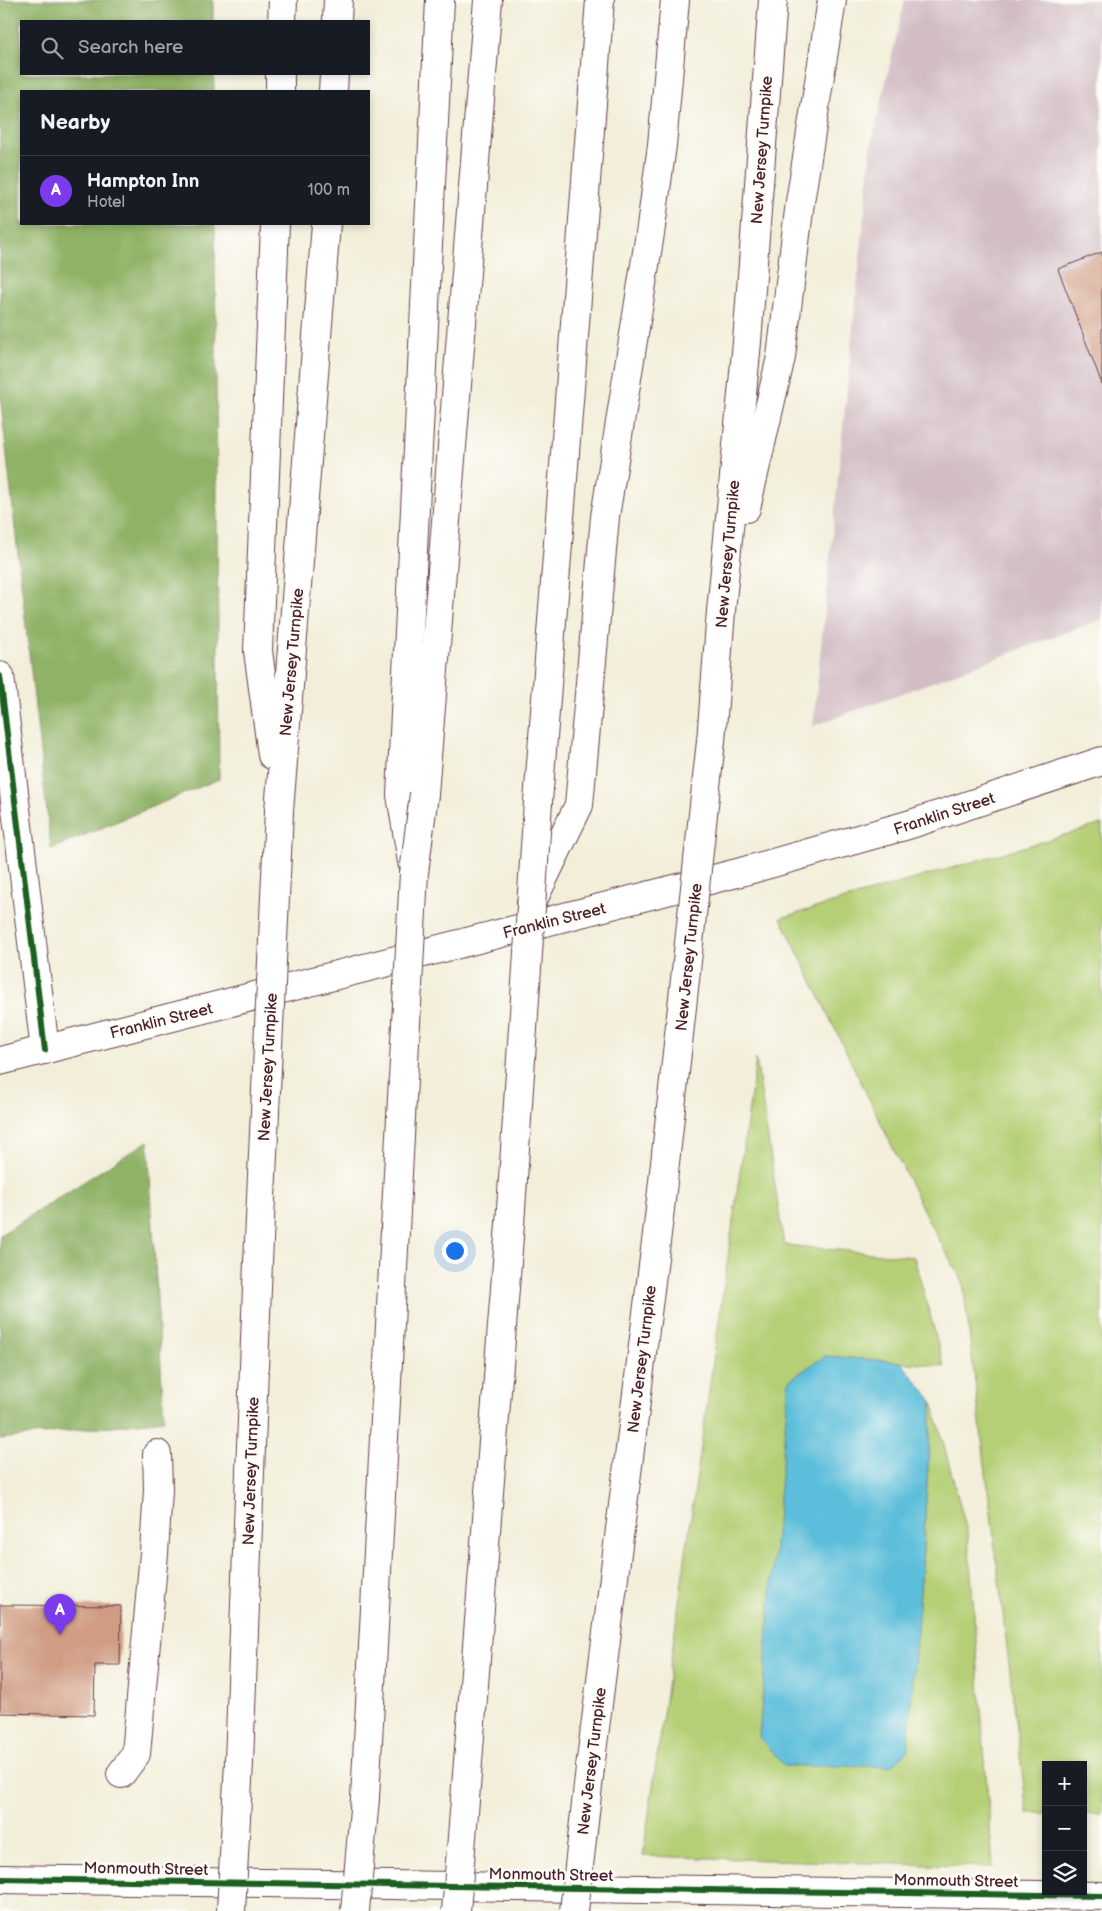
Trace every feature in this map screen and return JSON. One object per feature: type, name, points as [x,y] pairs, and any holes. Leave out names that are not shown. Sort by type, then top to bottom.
[{"type":"main road","points":[[282,20],[283,0]]},
{"type":"main road","points":[[337,20],[338,0]]},
{"type":"main road","points":[[355,1911],[365,1798],[414,873],[413,794],[440,0]]},
{"type":"main road","points":[[413,794],[488,0]]},
{"type":"main road","points":[[456,1911],[510,1224],[538,802],[600,0]]},
{"type":"main road","points":[[531,905],[579,805],[605,517],[658,172],[675,0]]},
{"type":"main road","name":"New Jersey Turnpike","points":[[574,1911],[590,1768],[659,1218],[712,741],[721,612],[747,342],[773,0]]},
{"type":"main road","points":[[721,612],[781,357],[800,202],[832,0]]},
{"type":"main road","points":[[280,75],[280,90]]},
{"type":"main road","points":[[333,90],[334,75]]},
{"type":"main road","points":[[275,225],[258,651],[279,811]]},
{"type":"main road","name":"New Jersey Turnpike","points":[[231,1911],[279,811],[326,225]]},
{"type":"main road","points":[[0,676],[44,1050]]},
{"type":"main road","name":"Franklin Street","points":[[0,1061],[740,872],[908,825],[1102,760]]},
{"type":"main road","points":[[121,1774],[136,1754],[154,1553],[158,1490],[157,1454]]},
{"type":"main road","name":"Monmouth Street","points":[[0,1880],[1102,1896]]},
{"type":"shaded area","points":[[905,0],[1102,0],[1102,619],[813,726],[872,140]]},
{"type":"green space","points":[[0,0],[213,0],[213,20],[20,20],[20,75],[214,75],[214,90],[20,90],[20,225],[215,225],[219,779],[51,849],[0,394]]},
{"type":"green space","points":[[1102,824],[1102,1814],[1087,1814],[1087,1761],[1042,1761],[1042,1813],[1027,1813],[963,1282],[928,1220],[781,918]]},
{"type":"green space","points":[[756,1059],[784,1245],[914,1257],[944,1366],[825,1356],[921,1580],[932,1401],[968,1535],[993,1867],[643,1856]]},
{"type":"green space","points":[[148,1141],[164,1420],[0,1439],[0,1235]]},
{"type":"water","points":[[825,1356],[901,1362],[932,1401],[921,1580],[907,1752],[891,1766],[784,1766],[759,1737],[789,1380]]},
{"type":"building","points":[[1102,252],[1102,384],[1058,269]]},
{"type":"building","points":[[0,1605],[121,1606],[120,1665],[95,1665],[94,1715],[0,1713]]},
{"type":"cycle path","points":[[0,676],[45,1050]]},
{"type":"cycle path","points":[[0,1879],[1102,1896]]},
{"type":"place","name":"Hampton Inn","points":[[60,1635]]}]
